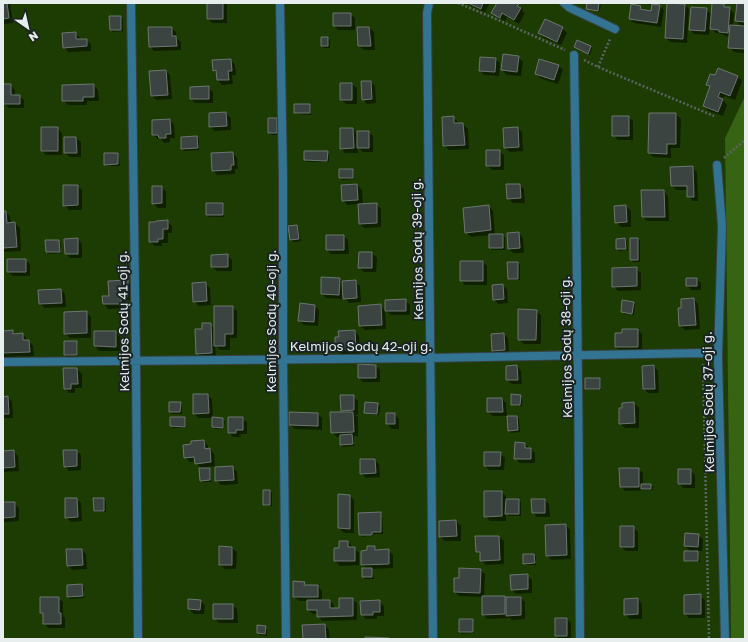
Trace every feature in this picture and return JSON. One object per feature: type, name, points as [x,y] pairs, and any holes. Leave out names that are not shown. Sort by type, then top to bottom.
[{"type":"street","name":"Kelmijos Sodų 41-oji g.","points":[[131,3],[138,639]]},
{"type":"street","name":"Kelmijos Sodų 40-oji g.","points":[[280,3],[283,178],[286,639]]},
{"type":"street","name":"Kelmijos Sodų 39-oji g.","points":[[429,3],[427,13],[433,639]]},
{"type":"street","points":[[564,3],[570,8],[615,29]]},
{"type":"street","name":"Kelmijos Sodų 38-oji g.","points":[[574,55],[579,356],[580,639]]},
{"type":"street","name":"Kelmijos Sodų 37-oji g.","points":[[717,165],[722,226],[718,357],[725,639]]},
{"type":"street","name":"Kelmijos Sodų 42-oji g.","points":[[3,362],[430,358],[703,353],[712,354],[718,357]]},
{"type":"path","points":[[598,67],[615,29]]},
{"type":"path","points":[[717,165],[745,140]]},
{"type":"path","points":[[703,353],[710,639]]},
{"type":"green space","points":[[3,3],[745,3],[745,96],[725,138],[731,639],[3,639]]},
{"type":"green space","points":[[745,96],[745,639],[731,639],[725,138]]},
{"type":"building","points":[[3,3],[7,3],[9,18],[3,19]]},
{"type":"building","points":[[207,3],[223,3],[223,19],[207,19]]},
{"type":"building","points":[[468,3],[483,3],[481,9]]},
{"type":"building","points":[[497,3],[517,3],[519,4],[517,6],[521,8],[514,20],[502,13],[500,18],[491,13]]},
{"type":"building","points":[[587,3],[599,3],[598,11],[586,9]]},
{"type":"building","points":[[667,3],[685,4],[683,39],[665,38]]},
{"type":"building","points":[[712,3],[724,4],[724,7],[730,7],[728,33],[710,29]]},
{"type":"building","points":[[737,3],[745,3],[745,22],[735,21]]},
{"type":"building","points":[[631,4],[641,6],[640,9],[651,11],[652,4],[660,5],[657,23],[629,19]]},
{"type":"building","points":[[691,7],[707,8],[705,31],[689,30]]},
{"type":"building","points":[[333,13],[351,13],[351,26],[333,26]]},
{"type":"building","points":[[109,16],[121,16],[121,30],[110,30]]},
{"type":"building","points":[[545,19],[563,27],[557,42],[538,33]]},
{"type":"building","points":[[730,25],[745,26],[745,49],[728,48]]},
{"type":"building","points":[[148,27],[172,27],[172,36],[176,36],[177,46],[149,47]]},
{"type":"building","points":[[357,27],[369,27],[371,46],[358,46]]},
{"type":"building","points":[[76,32],[76,39],[87,39],[87,46],[63,48],[62,33]]},
{"type":"building","points":[[321,37],[328,37],[328,46],[321,46]]},
{"type":"building","points":[[577,40],[591,46],[588,54],[574,47]]},
{"type":"building","points":[[503,54],[519,56],[517,72],[501,70]]},
{"type":"building","points":[[480,57],[496,58],[495,72],[479,71]]},
{"type":"building","points":[[231,59],[232,71],[228,71],[229,80],[217,80],[216,70],[213,71],[212,60]]},
{"type":"building","points":[[539,59],[559,65],[554,80],[535,74]]},
{"type":"building","points":[[718,68],[738,76],[730,96],[720,92],[718,97],[723,99],[718,112],[703,106],[710,86],[706,85],[710,74],[715,75]]},
{"type":"building","points":[[166,70],[168,95],[151,96],[149,71]]},
{"type":"building","points":[[361,81],[371,81],[372,99],[362,100]]},
{"type":"building","points":[[340,83],[352,83],[352,100],[340,100]]},
{"type":"building","points":[[3,84],[11,84],[11,95],[20,95],[20,104],[3,104]]},
{"type":"building","points":[[94,84],[94,97],[83,97],[83,101],[62,101],[62,85]]},
{"type":"building","points":[[209,86],[209,99],[190,99],[190,87]]},
{"type":"building","points":[[294,104],[310,104],[310,113],[294,113]]},
{"type":"building","points":[[226,112],[227,126],[209,127],[209,113]]},
{"type":"building","points":[[649,113],[676,113],[676,144],[667,144],[667,154],[648,153]]},
{"type":"building","points":[[454,116],[454,123],[463,123],[465,145],[443,146],[442,117]]},
{"type":"building","points":[[612,116],[629,116],[629,136],[612,136]]},
{"type":"building","points":[[268,118],[277,118],[277,133],[268,133]]},
{"type":"building","points":[[170,119],[171,134],[166,134],[166,138],[159,138],[158,135],[152,135],[152,120]]},
{"type":"building","points":[[41,127],[58,127],[58,151],[41,151]]},
{"type":"building","points":[[518,127],[519,147],[504,148],[503,128]]},
{"type":"building","points":[[340,128],[353,128],[354,148],[340,149]]},
{"type":"building","points":[[357,131],[369,131],[369,148],[357,148]]},
{"type":"building","points":[[197,136],[198,148],[181,149],[181,137]]},
{"type":"building","points":[[64,137],[76,137],[77,153],[64,153]]},
{"type":"building","points":[[486,150],[500,150],[500,166],[486,166]]},
{"type":"building","points":[[304,151],[328,151],[327,161],[304,160]]},
{"type":"building","points":[[233,152],[234,165],[231,165],[231,170],[212,171],[211,153]]},
{"type":"building","points":[[104,153],[118,153],[118,164],[104,165]]},
{"type":"building","points":[[693,166],[694,197],[687,197],[687,186],[671,186],[670,167]]},
{"type":"building","points":[[339,169],[353,169],[353,178],[339,178]]},
{"type":"building","points":[[357,184],[358,200],[342,201],[341,185]]},
{"type":"building","points":[[506,184],[520,184],[521,198],[507,199]]},
{"type":"building","points":[[63,185],[78,185],[78,205],[63,206]]},
{"type":"building","points":[[152,186],[162,186],[162,203],[152,204]]},
{"type":"building","points":[[641,190],[664,190],[665,217],[642,217]]},
{"type":"building","points":[[206,203],[223,203],[223,215],[206,215]]},
{"type":"building","points":[[377,203],[377,223],[359,224],[358,204]]},
{"type":"building","points":[[489,205],[491,230],[465,233],[463,208]]},
{"type":"building","points":[[626,205],[627,222],[615,223],[614,206]]},
{"type":"building","points":[[3,211],[6,211],[7,223],[15,222],[17,247],[3,248]]},
{"type":"building","points":[[168,220],[168,229],[163,229],[163,239],[158,239],[158,242],[149,242],[149,222]]},
{"type":"building","points":[[297,225],[299,239],[290,240],[288,226]]},
{"type":"building","points":[[519,232],[520,248],[508,249],[507,233]]},
{"type":"building","points":[[489,234],[503,234],[503,248],[489,248]]},
{"type":"building","points":[[326,235],[344,235],[344,250],[326,250]]},
{"type":"building","points":[[78,238],[78,254],[65,254],[64,239]]},
{"type":"building","points":[[625,238],[626,249],[616,249],[616,239]]},
{"type":"building","points":[[630,238],[638,238],[638,260],[630,260]]},
{"type":"building","points":[[45,240],[59,240],[60,252],[46,252]]},
{"type":"building","points":[[359,252],[372,252],[372,268],[358,268]]},
{"type":"building","points":[[228,254],[228,267],[211,267],[211,255]]},
{"type":"building","points":[[7,259],[26,259],[26,272],[7,272]]},
{"type":"building","points":[[460,261],[483,261],[483,281],[460,281]]},
{"type":"building","points":[[507,262],[518,262],[518,279],[508,279]]},
{"type":"building","points":[[637,267],[637,286],[612,287],[612,268]]},
{"type":"building","points":[[321,277],[340,278],[339,295],[321,294]]},
{"type":"building","points":[[686,278],[697,278],[697,286],[686,286]]},
{"type":"building","points":[[128,280],[128,296],[121,296],[121,304],[103,304],[102,296],[109,296],[108,281]]},
{"type":"building","points":[[356,280],[357,298],[343,299],[342,281]]},
{"type":"building","points":[[206,282],[207,301],[193,302],[192,283]]},
{"type":"building","points":[[503,284],[504,299],[493,300],[492,285]]},
{"type":"building","points":[[61,289],[62,303],[39,304],[38,290]]},
{"type":"building","points":[[694,298],[696,325],[679,326],[678,308],[681,308],[681,299]]},
{"type":"building","points":[[406,299],[406,311],[385,311],[385,300]]},
{"type":"building","points":[[622,300],[634,302],[632,314],[621,312]]},
{"type":"building","points":[[300,303],[315,305],[314,322],[298,321]]},
{"type":"building","points":[[381,304],[382,325],[359,326],[358,306]]},
{"type":"building","points":[[214,306],[233,306],[233,334],[225,334],[225,346],[214,346]]},
{"type":"building","points":[[518,309],[537,310],[536,340],[518,340]]},
{"type":"building","points":[[87,311],[87,333],[64,334],[64,312]]},
{"type":"building","points":[[202,323],[211,323],[212,353],[196,354],[195,329],[202,329]]},
{"type":"building","points":[[622,329],[638,329],[638,347],[615,347],[615,333],[622,333]]},
{"type":"building","points":[[13,330],[13,334],[23,333],[23,340],[29,340],[30,352],[3,353],[3,331]]},
{"type":"building","points":[[355,330],[356,349],[335,350],[335,337],[339,337],[338,331]]},
{"type":"building","points":[[94,331],[116,331],[116,347],[94,346]]},
{"type":"building","points":[[504,333],[505,350],[492,351],[491,334]]},
{"type":"building","points":[[64,341],[77,341],[77,355],[64,355]]},
{"type":"building","points":[[358,364],[376,365],[376,378],[358,378]]},
{"type":"building","points":[[517,365],[518,380],[506,380],[506,366]]},
{"type":"building","points":[[654,365],[655,389],[643,389],[642,366]]},
{"type":"building","points":[[63,368],[77,368],[78,384],[71,384],[71,389],[64,389]]},
{"type":"building","points":[[585,378],[600,378],[600,389],[585,389]]},
{"type":"building","points":[[193,394],[208,394],[209,413],[193,414]]},
{"type":"building","points":[[511,394],[521,395],[520,405],[511,405]]},
{"type":"building","points":[[340,395],[354,395],[354,410],[341,411]]},
{"type":"building","points":[[8,396],[9,414],[3,414],[3,397]]},
{"type":"building","points":[[487,398],[502,398],[503,412],[487,412]]},
{"type":"building","points":[[169,402],[181,402],[180,412],[169,412]]},
{"type":"building","points":[[365,402],[378,403],[377,414],[364,413]]},
{"type":"building","points":[[634,402],[635,423],[619,424],[619,408],[622,408],[622,403]]},
{"type":"building","points":[[289,412],[318,413],[318,426],[289,425]]},
{"type":"building","points":[[330,412],[353,412],[354,432],[331,433]]},
{"type":"building","points":[[386,413],[395,413],[395,424],[386,424]]},
{"type":"building","points":[[507,416],[517,416],[518,430],[508,431]]},
{"type":"building","points":[[170,417],[185,417],[185,427],[170,426]]},
{"type":"building","points":[[212,417],[223,418],[223,428],[212,427]]},
{"type":"building","points":[[228,417],[243,417],[243,430],[236,430],[236,433],[228,433]]},
{"type":"building","points":[[352,434],[353,444],[340,445],[340,435]]},
{"type":"building","points":[[204,440],[205,449],[210,448],[211,462],[195,464],[194,457],[184,458],[183,445],[191,444],[191,441]]},
{"type":"building","points":[[515,442],[525,443],[525,448],[531,448],[531,459],[514,459]]},
{"type":"building","points":[[14,450],[15,467],[3,468],[3,451]]},
{"type":"building","points":[[63,450],[77,450],[77,466],[64,467]]},
{"type":"building","points":[[484,452],[501,452],[500,466],[484,466]]},
{"type":"building","points":[[360,459],[375,459],[376,473],[360,474]]},
{"type":"building","points":[[233,466],[234,480],[215,481],[215,467]]},
{"type":"building","points":[[199,468],[210,468],[210,480],[200,481]]},
{"type":"building","points":[[619,468],[639,468],[639,487],[620,487]]},
{"type":"building","points":[[678,469],[691,469],[691,484],[678,484]]},
{"type":"building","points":[[641,484],[651,484],[651,489],[641,489]]},
{"type":"building","points":[[263,490],[270,490],[270,505],[263,505]]},
{"type":"building","points":[[484,491],[502,491],[502,516],[484,517]]},
{"type":"building","points":[[338,494],[350,495],[350,529],[338,528]]},
{"type":"building","points":[[65,498],[77,498],[78,517],[65,518]]},
{"type":"building","points":[[93,498],[104,498],[104,511],[94,511]]},
{"type":"building","points":[[506,499],[519,499],[519,514],[505,514]]},
{"type":"building","points":[[531,499],[545,499],[545,513],[532,513]]},
{"type":"building","points":[[3,502],[15,502],[15,517],[3,518]]},
{"type":"building","points":[[381,512],[381,532],[372,532],[372,535],[359,535],[358,513]]},
{"type":"building","points":[[456,520],[457,536],[439,537],[439,521]]},
{"type":"building","points":[[566,524],[567,555],[546,556],[545,525]]},
{"type":"building","points":[[620,526],[634,526],[634,547],[620,547]]},
{"type":"building","points":[[685,533],[699,534],[698,547],[684,546]]},
{"type":"building","points":[[475,536],[499,536],[500,560],[480,561],[480,552],[476,552]]},
{"type":"building","points":[[339,541],[348,541],[348,547],[355,547],[355,561],[334,561],[334,548],[339,548]]},
{"type":"building","points":[[219,546],[232,547],[232,565],[219,565]]},
{"type":"building","points":[[367,546],[375,546],[375,550],[389,549],[389,564],[361,565],[361,551],[367,550]]},
{"type":"building","points":[[66,549],[82,549],[83,565],[67,566]]},
{"type":"building","points":[[684,551],[698,551],[698,561],[684,561]]},
{"type":"building","points":[[523,554],[534,554],[535,563],[523,564]]},
{"type":"building","points":[[362,568],[372,568],[372,577],[362,577]]},
{"type":"building","points":[[459,568],[481,569],[480,593],[454,592],[454,578],[459,578]]},
{"type":"building","points":[[528,574],[528,589],[511,590],[510,575]]},
{"type":"building","points":[[293,581],[305,582],[304,585],[318,585],[318,597],[293,597]]},
{"type":"building","points":[[82,584],[83,596],[67,597],[67,585]]},
{"type":"building","points":[[701,594],[701,614],[684,614],[684,595]]},
{"type":"building","points":[[482,596],[505,596],[505,614],[482,615]]},
{"type":"building","points":[[40,597],[59,597],[61,624],[43,624],[43,613],[40,613]]},
{"type":"building","points":[[506,597],[521,597],[521,615],[506,616]]},
{"type":"building","points":[[339,598],[353,598],[353,616],[317,617],[317,610],[307,610],[307,600],[330,600],[330,608],[339,608]]},
{"type":"building","points":[[638,598],[638,614],[624,615],[624,599]]},
{"type":"building","points":[[188,599],[201,600],[200,610],[188,609]]},
{"type":"building","points":[[380,600],[380,612],[373,612],[373,615],[361,615],[360,601]]},
{"type":"building","points":[[213,604],[233,604],[233,619],[213,619]]},
{"type":"building","points":[[555,618],[567,618],[567,636],[555,636]]},
{"type":"building","points":[[459,619],[473,619],[473,632],[459,632]]},
{"type":"building","points":[[325,624],[326,639],[303,639],[302,625]]},
{"type":"building","points":[[257,625],[266,626],[265,634],[257,633]]},
{"type":"building","points":[[365,637],[389,638],[389,639],[365,639]]}]
